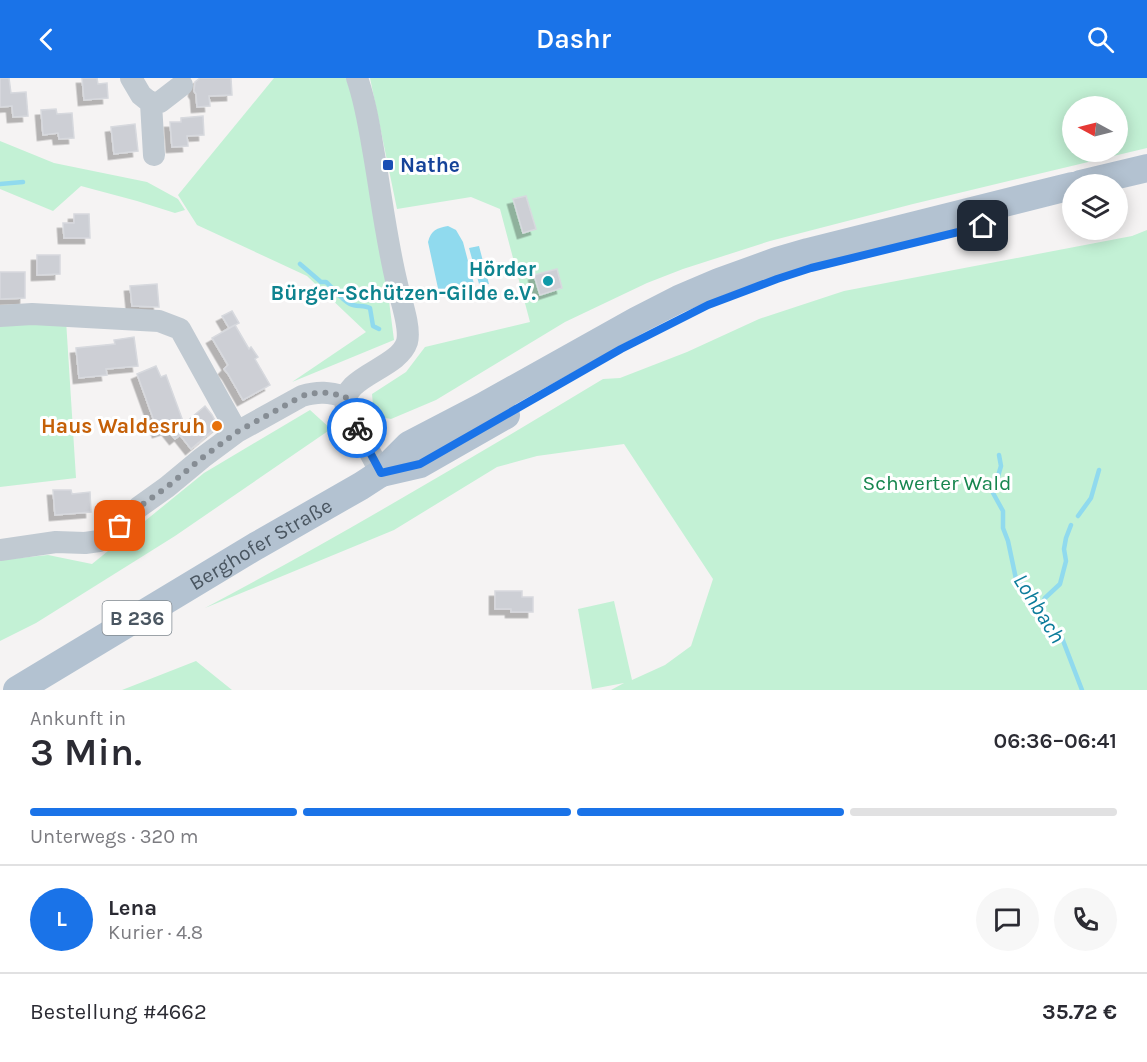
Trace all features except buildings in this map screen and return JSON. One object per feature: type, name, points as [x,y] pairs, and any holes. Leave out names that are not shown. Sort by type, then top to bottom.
[{"type":"main road","points":[[1122,174],[1147,168]]},
{"type":"main road","points":[[1128,192],[1147,187]]},
{"type":"main road","name":"B 236","points":[[586,359],[679,300],[719,282],[777,261],[1062,188]]},
{"type":"main road","name":"B 236","points":[[586,359],[632,344],[708,305],[811,268],[1062,207]]},
{"type":"main road","name":"Berghofer Straße","points":[[18,690],[256,546],[359,488],[381,473],[409,445],[482,407],[586,359]]},
{"type":"street","points":[[131,78],[141,95],[151,103],[160,102],[182,85]]},
{"type":"street","points":[[357,78],[366,109],[393,268],[407,328],[407,341],[400,354],[349,389],[346,397],[346,408],[381,473]]},
{"type":"street","points":[[151,103],[154,155]]},
{"type":"street","points":[[0,316],[32,314],[159,321],[180,329],[237,432]]},
{"type":"street","points":[[0,550],[56,542],[99,541],[109,535],[139,507],[237,432],[308,394],[326,392],[346,397]]},
{"type":"green space","points":[[274,78],[346,78],[362,126],[379,223],[394,340],[292,382],[366,332],[307,276],[197,225],[178,195]]},
{"type":"green space","points":[[370,78],[1147,78],[1147,148],[1128,153],[1128,96],[1062,96],[1062,162],[1088,162],[770,241],[683,269],[647,283],[565,322],[436,400],[391,419],[374,416],[372,394],[406,372],[425,347],[530,322],[500,209],[471,197],[397,209]]},
{"type":"green space","points":[[0,141],[54,163],[147,182],[178,199],[185,210],[175,213],[81,186],[53,211],[0,189]]},
{"type":"green space","name":"Schwerter Wald","points":[[1147,230],[1147,690],[611,690],[624,683],[592,689],[578,609],[614,601],[632,680],[665,665],[691,646],[713,579],[624,444],[537,456],[497,467],[394,530],[205,608],[406,496],[603,379],[620,378],[687,352],[759,319],[844,291],[1111,240],[1128,240],[1128,237]]},
{"type":"green space","points":[[66,320],[76,478],[0,487],[0,324]]},
{"type":"green space","points":[[310,410],[331,429],[175,536],[36,623],[0,641],[0,560],[48,555],[92,564],[204,473]]},
{"type":"green space","points":[[196,661],[232,690],[122,690]]},
{"type":"water","points":[[448,226],[456,230],[463,242],[474,284],[471,293],[462,299],[449,300],[439,293],[428,242],[435,230]]},
{"type":"water","points":[[479,246],[489,284],[485,285],[485,290],[481,291],[469,248]]},
{"type":"waterway","points":[[0,184],[23,182]]},
{"type":"waterway","points":[[300,264],[321,282],[326,282],[350,304],[370,308],[373,326],[379,329]]},
{"type":"waterway","name":"Lohbach","points":[[999,455],[1001,466],[993,493],[1003,511],[1003,528],[1016,579],[1039,603],[1050,625],[1062,638],[1082,690]]},
{"type":"waterway","points":[[1078,516],[1091,498],[1099,470]]},
{"type":"waterway","points":[[1041,606],[1045,598],[1060,584],[1066,561],[1064,549],[1066,538],[1071,525]]},
{"type":"way so far","points":[[120,526],[139,507],[237,432],[302,396],[326,392],[346,397],[346,408],[357,428]]},
{"type":"place","name":"Nathe","points":[[388,165]]},
{"type":"place","name":"Hörder Bürger-Schützen-Gilde e.V.","points":[[548,281]]},
{"type":"place","name":"Haus Waldesruh","points":[[217,426]]},
{"type":"route","points":[[357,428],[381,473],[420,464],[621,349],[708,305],[811,268],[983,226]]}]
